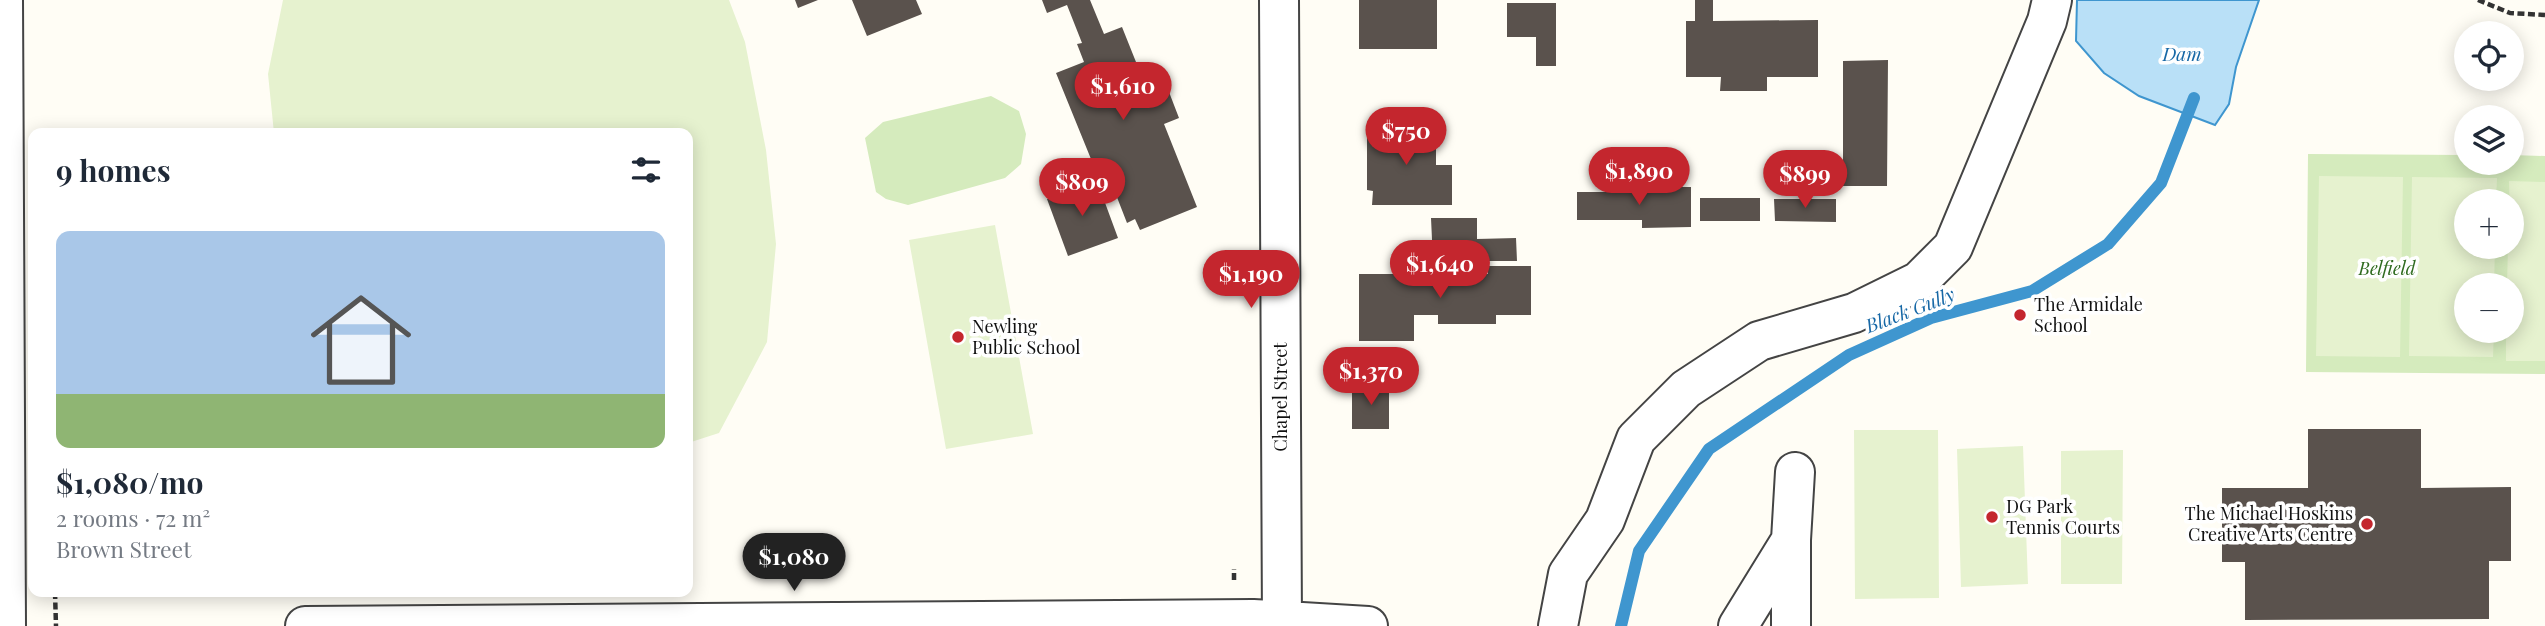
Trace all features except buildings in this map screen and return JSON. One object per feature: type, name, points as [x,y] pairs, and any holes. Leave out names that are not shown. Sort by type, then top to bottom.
[{"type":"street","points":[[3,0],[6,626]]},
{"type":"street","name":"Chapel Street","points":[[1279,0],[1282,623]]},
{"type":"street","points":[[1558,626],[1568,574],[1605,520],[1636,439],[1686,389],[1759,341],[1854,313],[1919,281],[1953,247],[2047,21],[2052,0]]},
{"type":"street","points":[[1791,626],[1791,540],[1795,472]]},
{"type":"street","points":[[1738,626],[1791,540]]},
{"type":"street","points":[[305,626],[1282,623],[1368,626]]},
{"type":"path","points":[[2478,0],[2510,13],[2545,15]]},
{"type":"path","points":[[55,597],[56,626]]},
{"type":"green space","points":[[283,0],[729,0],[745,42],[766,150],[776,244],[767,342],[719,433],[693,441],[693,128],[273,128],[268,74]]},
{"type":"green space","points":[[991,96],[1019,111],[1026,134],[1021,164],[1005,178],[908,205],[886,199],[876,192],[865,138],[883,122]]},
{"type":"green space","name":"Belfield","points":[[2308,154],[2454,155],[2454,175],[2524,175],[2524,155],[2545,156],[2545,374],[2306,372]]},
{"type":"green space","points":[[2319,176],[2403,177],[2400,357],[2316,356]]},
{"type":"green space","points":[[2412,177],[2497,178],[2497,189],[2454,189],[2454,259],[2495,259],[2494,273],[2454,273],[2454,343],[2494,343],[2493,357],[2409,356]]},
{"type":"green space","points":[[2509,181],[2545,182],[2545,361],[2506,361],[2506,343],[2524,343],[2524,273],[2507,273],[2508,259],[2524,259],[2524,189],[2509,189]]},
{"type":"green space","points":[[995,225],[1033,434],[946,449],[909,240]]},
{"type":"green space","points":[[1854,430],[1938,430],[1939,598],[1855,599]]},
{"type":"green space","name":"DG Park Tennis Courts","points":[[2023,446],[2028,584],[1961,587],[1957,449]]},
{"type":"green space","name":"DG Park Tennis Courts","points":[[2123,450],[2122,584],[2061,584],[2061,451]]},
{"type":"water","name":"Dam","points":[[2077,0],[2259,0],[2236,67],[2229,104],[2215,125],[2139,96],[2104,73],[2076,41]]},
{"type":"waterway","name":"Black Gully","points":[[1621,626],[1639,551],[1709,449],[1849,355],[1931,318],[2032,291],[2108,244],[2161,183],[2194,98]]},
{"type":"place","name":"The Armidale School","points":[[2020,315]]},
{"type":"place","name":"Newling Public School","points":[[958,337]]},
{"type":"place","name":"DG Park Tennis Courts","points":[[1992,517]]},
{"type":"place","name":"The Michael Hoskins Creative Arts Centre","points":[[2367,524]]}]
